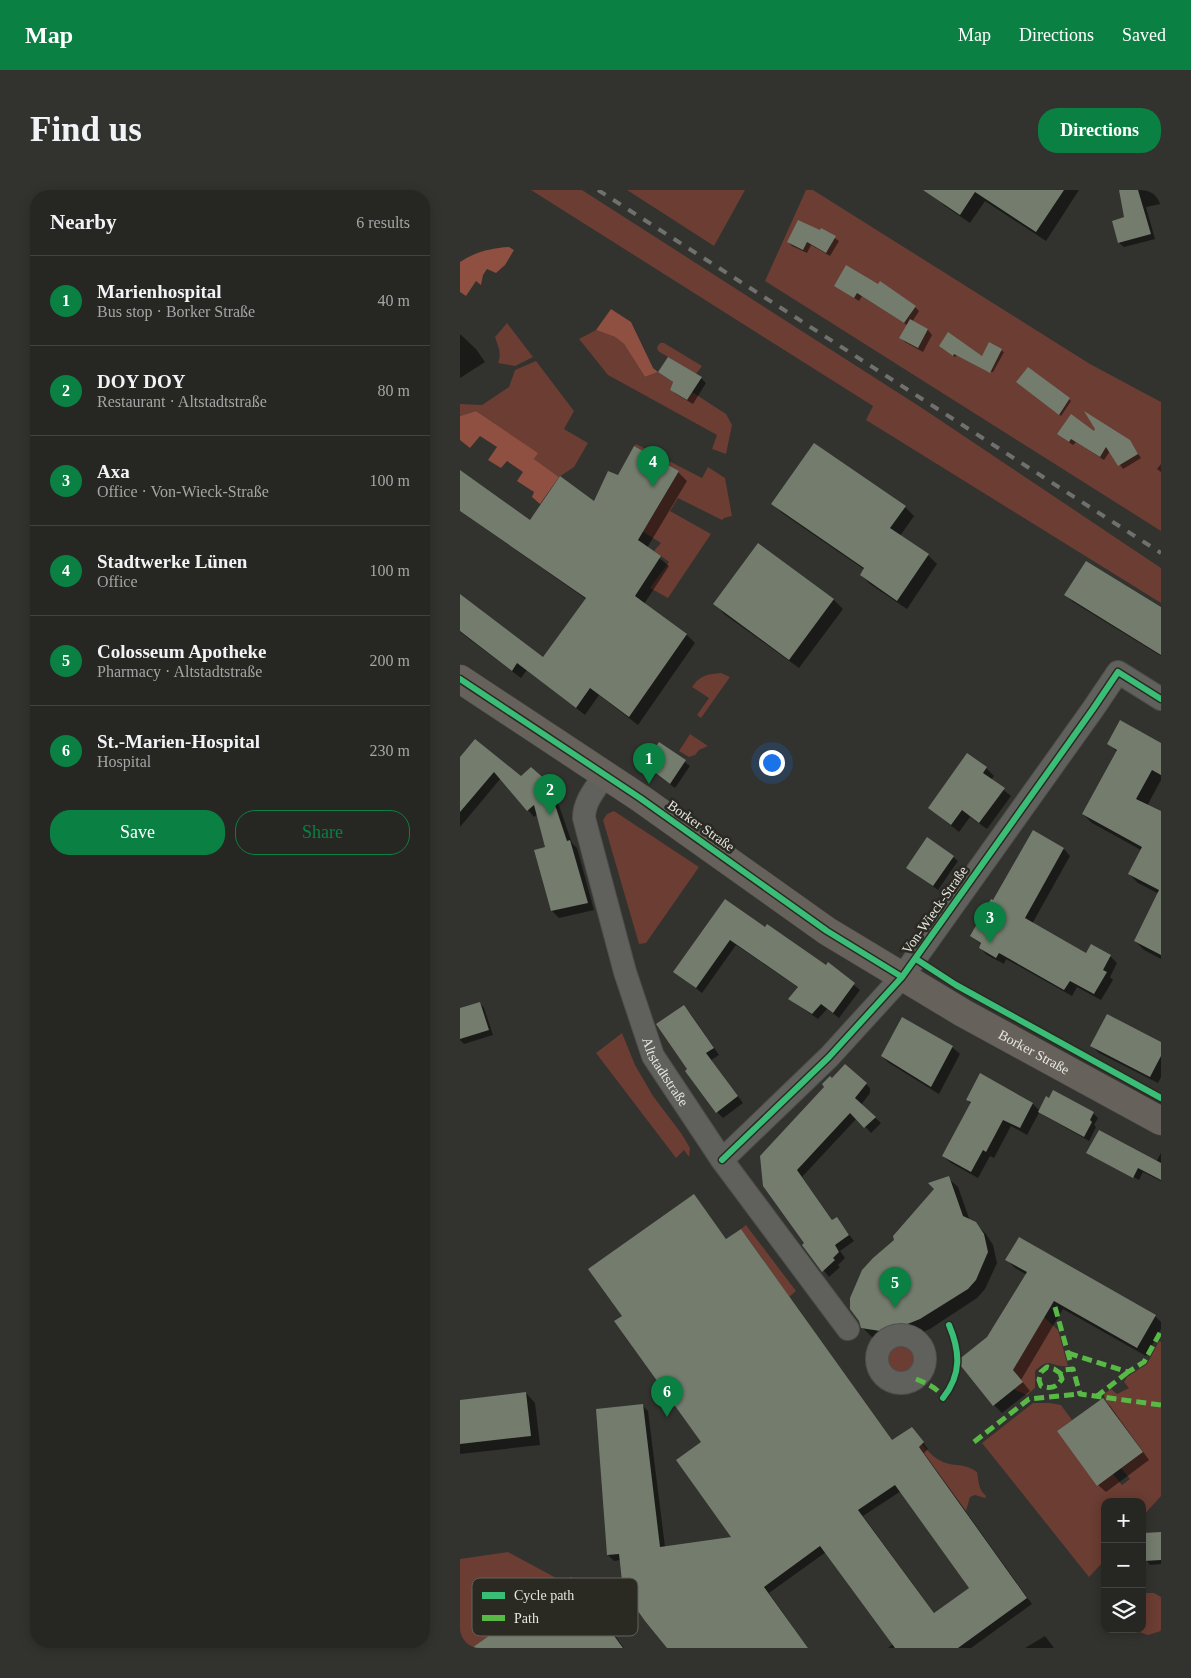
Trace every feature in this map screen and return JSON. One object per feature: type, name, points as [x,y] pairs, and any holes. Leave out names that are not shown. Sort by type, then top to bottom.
[{"type":"main road","name":"Borker Straße","points":[[460,679],[706,844],[827,931],[963,1013],[1161,1121]]},
{"type":"street","name":"Von-Wieck-Straße","points":[[722,1160],[829,1057],[902,977],[1118,672],[1161,698]]},
{"type":"street","name":"Altstadtstraße","points":[[605,775],[589,798],[584,809],[584,818],[625,972],[653,1056],[722,1160],[851,1331],[878,1352]]},
{"type":"shaded area","points":[[531,190],[582,190],[922,408],[1161,568],[1161,603],[866,420],[873,406]]},
{"type":"shaded area","points":[[627,190],[745,190],[714,246]]},
{"type":"shaded area","points":[[806,190],[813,190],[1090,364],[1161,402],[1161,531],[765,281]]},
{"type":"shaded area","points":[[509,247],[514,250],[505,265],[496,273],[487,269],[483,275],[481,285],[476,281],[466,296],[460,292],[460,262],[483,251]]},
{"type":"shaded area","points":[[611,309],[631,322],[653,368],[658,372],[645,377],[624,344],[615,337],[596,330]]},
{"type":"shaded area","points":[[507,323],[533,357],[515,366],[498,363],[500,353],[495,337]]},
{"type":"shaded area","points":[[596,330],[615,337],[624,344],[645,377],[658,372],[673,382],[670,390],[687,400],[692,392],[726,414],[732,425],[726,454],[712,449],[717,435],[608,375],[579,339]]},
{"type":"shaded area","points":[[660,343],[664,343],[702,366],[696,374],[658,351],[657,347]]},
{"type":"shaded area","points":[[536,361],[574,411],[564,429],[588,443],[574,467],[559,477],[534,459],[537,453],[476,411],[460,416],[460,404],[482,405],[509,387],[515,370]]},
{"type":"shaded area","points":[[476,411],[538,453],[534,459],[559,477],[540,504],[532,497],[534,492],[517,481],[523,472],[507,461],[501,468],[488,460],[497,447],[480,436],[470,448],[460,440],[460,416]]},
{"type":"shaded area","points":[[636,444],[702,478],[708,467],[725,478],[732,516],[722,520],[678,498],[670,511],[711,534],[668,598],[650,588],[669,562],[654,551],[661,543],[617,515],[623,504],[650,520],[679,471],[634,446]]},
{"type":"shaded area","points":[[721,673],[730,677],[701,718],[697,715],[709,698],[692,687],[705,676]]},
{"type":"shaded area","points":[[690,734],[708,746],[689,757],[679,751]]},
{"type":"shaded area","points":[[614,811],[699,867],[646,943],[639,944],[603,820],[607,814]]},
{"type":"shaded area","points":[[622,1033],[635,1065],[653,1096],[690,1148],[689,1157],[684,1150],[676,1158],[596,1053]]},
{"type":"shaded area","points":[[746,1225],[796,1291],[789,1297],[741,1229]]},
{"type":"shaded area","points":[[1044,1317],[1058,1330],[1068,1366],[1048,1363],[1040,1367],[1035,1371],[1035,1388],[1027,1395],[1013,1389],[1022,1382],[1013,1370]]},
{"type":"shaded area","points":[[1159,1341],[1161,1342],[1161,1496],[1146,1513],[1146,1498],[1101,1498],[1101,1564],[1089,1577],[982,1443],[1033,1403],[1061,1405],[1072,1420],[1057,1431],[1113,1474],[1122,1485],[1130,1479],[1121,1468],[1143,1452],[1105,1400],[1104,1394],[1111,1389],[1117,1394],[1129,1388],[1124,1382],[1127,1377],[1147,1364]]},
{"type":"shaded area","points":[[903,1343],[909,1344],[914,1348],[918,1353],[918,1365],[914,1370],[909,1374],[903,1375],[897,1374],[892,1370],[888,1365],[887,1359],[888,1353],[892,1348],[897,1344]]},
{"type":"shaded area","points":[[922,1444],[940,1460],[968,1467],[977,1472],[979,1485],[986,1496],[985,1498],[975,1495],[970,1497],[966,1511],[919,1447]]},
{"type":"shaded area","points":[[508,1552],[556,1578],[472,1578],[472,1636],[609,1636],[620,1648],[460,1648],[460,1559]]},
{"type":"shaded area","points":[[1146,1593],[1154,1593],[1161,1597],[1161,1631],[1148,1635],[1142,1633],[1146,1633]]},
{"type":"building","points":[[923,190],[1064,190],[1036,232],[975,192],[960,215]]},
{"type":"building","points":[[1119,190],[1138,190],[1151,234],[1118,243],[1112,221],[1124,217]]},
{"type":"building","points":[[798,220],[820,230],[821,228],[836,236],[826,253],[807,242],[803,250],[787,242]]},
{"type":"building","points":[[846,265],[878,284],[880,281],[916,306],[904,323],[857,293],[854,298],[834,286]]},
{"type":"building","points":[[910,319],[928,329],[918,348],[899,338]]},
{"type":"building","points":[[948,332],[982,356],[989,342],[1002,349],[990,373],[954,354],[953,356],[939,346]]},
{"type":"building","points":[[668,357],[702,377],[687,400],[670,390],[673,382],[658,372]]},
{"type":"building","points":[[1028,367],[1070,398],[1059,415],[1016,382]]},
{"type":"building","points":[[1084,411],[1130,440],[1138,454],[1118,466],[1106,447],[1100,457],[1071,439],[1069,442],[1057,434],[1071,414],[1094,431],[1095,429]]},
{"type":"building","points":[[814,443],[906,506],[890,528],[929,554],[897,601],[860,575],[864,568],[771,504]]},
{"type":"building","points":[[634,446],[679,471],[638,540],[661,556],[635,596],[687,634],[629,717],[590,688],[576,708],[517,663],[512,671],[460,631],[460,594],[543,657],[586,598],[460,511],[460,470],[530,520],[560,476],[594,501],[608,471],[618,475]]},
{"type":"building","points":[[758,543],[834,599],[789,660],[713,604]]},
{"type":"building","points":[[1086,561],[1161,607],[1161,655],[1064,595]]},
{"type":"building","points":[[1120,720],[1161,743],[1161,775],[1152,770],[1136,799],[1161,811],[1161,955],[1134,941],[1159,890],[1128,874],[1142,847],[1082,814],[1117,750],[1107,744]]},
{"type":"building","points":[[475,739],[521,776],[531,767],[556,789],[551,793],[567,841],[570,840],[588,903],[551,911],[534,850],[545,847],[534,805],[527,811],[494,772],[460,812],[460,757]]},
{"type":"building","points":[[659,742],[686,760],[670,784],[644,764]]},
{"type":"building","points":[[967,753],[987,767],[983,773],[1005,788],[979,823],[962,810],[951,825],[928,808]]},
{"type":"building","points":[[1033,830],[1064,848],[1025,918],[1086,953],[1091,944],[1111,955],[1103,970],[1107,972],[1094,994],[1070,981],[1064,990],[999,953],[996,958],[979,948],[981,943],[970,936]]},
{"type":"building","points":[[927,837],[954,856],[933,886],[906,868]]},
{"type":"building","points":[[725,899],[765,927],[767,924],[826,965],[828,962],[855,983],[833,1013],[821,1004],[812,1014],[788,999],[798,987],[730,940],[696,988],[673,972]]},
{"type":"building","points":[[480,1002],[489,1030],[460,1039],[460,1008]]},
{"type":"building","points":[[684,1005],[714,1048],[706,1053],[738,1096],[716,1113],[685,1071],[687,1069],[656,1024]]},
{"type":"building","points":[[1107,1014],[1161,1042],[1161,1056],[1150,1077],[1090,1046]]},
{"type":"building","points":[[902,1017],[953,1046],[931,1087],[881,1056]]},
{"type":"building","points":[[845,1064],[867,1083],[855,1098],[876,1117],[864,1128],[850,1113],[797,1170],[832,1220],[837,1217],[849,1235],[835,1245],[839,1252],[833,1258],[835,1260],[822,1272],[802,1245],[804,1243],[763,1186],[760,1156],[824,1087],[822,1084],[830,1076],[832,1078]]},
{"type":"building","points":[[980,1073],[1033,1103],[1020,1128],[1003,1120],[986,1152],[983,1150],[971,1172],[942,1156],[971,1102],[966,1100]]},
{"type":"building","points":[[1053,1090],[1094,1112],[1090,1120],[1092,1122],[1084,1137],[1038,1112],[1046,1096],[1049,1098]]},
{"type":"building","points":[[1099,1130],[1161,1163],[1161,1180],[1138,1168],[1133,1178],[1086,1153]]},
{"type":"building","points":[[949,1176],[963,1216],[976,1222],[984,1234],[988,1252],[976,1280],[968,1289],[920,1319],[900,1327],[880,1331],[861,1328],[859,1321],[850,1309],[850,1298],[862,1270],[894,1240],[893,1236],[934,1189],[928,1183]]},
{"type":"building","points":[[694,1194],[726,1239],[741,1229],[892,1440],[912,1427],[924,1442],[919,1447],[1027,1598],[958,1648],[895,1648],[820,1546],[764,1587],[808,1648],[667,1648],[638,1611],[638,1578],[622,1578],[619,1554],[607,1555],[596,1409],[643,1404],[660,1547],[731,1537],[676,1460],[701,1442],[614,1321],[622,1316],[588,1269]],"holes":[[[895,1485],[969,1588],[934,1613],[858,1510]]]},
{"type":"building","points":[[1019,1237],[1156,1315],[1137,1348],[1054,1301],[1013,1370],[1023,1382],[993,1406],[957,1361],[987,1337],[1027,1272],[1005,1260]]},
{"type":"building","points":[[526,1392],[531,1436],[460,1444],[460,1400]]},
{"type":"building","points":[[1103,1398],[1143,1452],[1097,1486],[1057,1431]]},
{"type":"building","points":[[1161,1532],[1161,1560],[1146,1561],[1146,1533]]},
{"type":"building","points":[[489,1636],[614,1636],[623,1648],[472,1648]]},
{"type":"railway","points":[[598,190],[1161,553]]},
{"type":"marked path","points":[[1055,1307],[1071,1364]]},
{"type":"marked path","points":[[1068,1353],[1128,1372],[1144,1362],[1161,1331]]},
{"type":"marked path","points":[[1060,1373],[1062,1379],[1056,1386],[1041,1386],[1039,1380],[1041,1372],[1047,1367],[1060,1373],[1062,1370],[1073,1369],[1080,1394],[1161,1405]]},
{"type":"marked path","points":[[1096,1397],[1128,1372]]},
{"type":"marked path","points":[[916,1379],[937,1390],[945,1401]]},
{"type":"marked path","points":[[974,1442],[1029,1399],[1080,1394]]},
{"type":"cycle path","points":[[722,1160],[829,1057],[902,977],[1118,672],[1161,699]]},
{"type":"cycle path","points":[[460,679],[640,798],[827,931],[902,977]]},
{"type":"cycle path","points":[[916,959],[956,985],[1161,1098]]},
{"type":"cycle path","points":[[943,1398],[954,1380],[957,1362],[957,1353],[949,1325]]},
{"type":"place","name":"Stadtwerke Lünen","points":[[653,487]]},
{"type":"place","name":"Marienhospital","points":[[649,784]]},
{"type":"place","name":"DOY DOY","points":[[550,815]]},
{"type":"place","name":"Axa","points":[[990,943]]},
{"type":"place","name":"Colosseum Apotheke","points":[[895,1308]]},
{"type":"place","name":"St.-Marien-Hospital","points":[[667,1417]]}]
